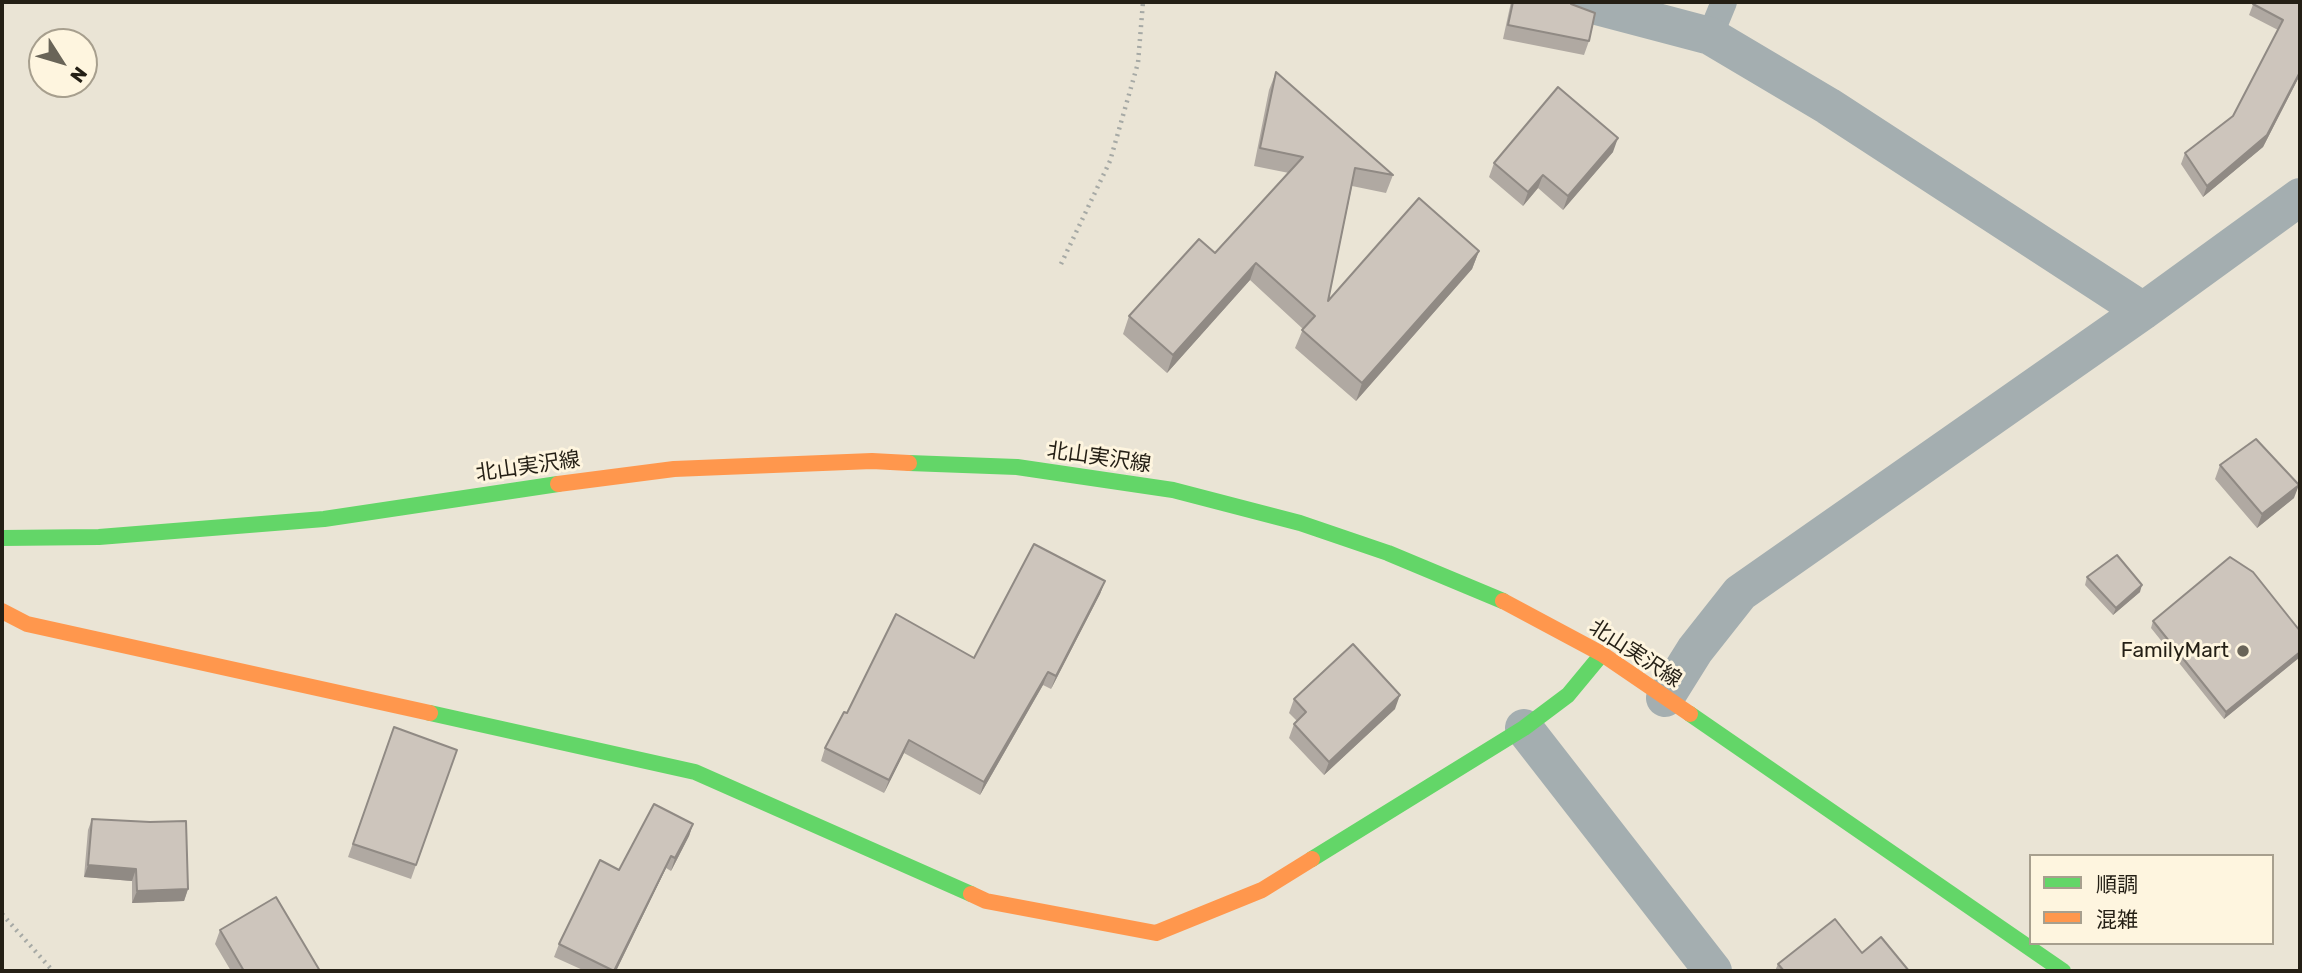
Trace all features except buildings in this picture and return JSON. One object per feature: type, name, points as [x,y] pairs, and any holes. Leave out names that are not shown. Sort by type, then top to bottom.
[{"type":"street","points":[[1581,2],[1717,19],[1828,106],[2143,311]]},
{"type":"street","points":[[1665,698],[1695,649],[1740,593],[2143,311],[2300,197]]},
{"type":"street","name":"北山実沢線","points":[[2,538],[99,537],[324,519],[674,469],[872,460],[1017,467],[1173,490],[1300,523],[1388,554],[1488,593],[1602,654],[2063,971]]},
{"type":"street","points":[[2,611],[27,624],[695,772],[986,901],[1156,933],[1262,890],[1524,728],[1568,695],[1602,654]]},
{"type":"street","points":[[1524,728],[1713,971]]},
{"type":"path","points":[[1061,264],[1110,161],[1138,63],[1143,2]]},
{"type":"path","points":[[2,914],[53,971]]},
{"type":"traffic: fast","points":[[909,463],[1017,467],[1173,490],[1300,523],[1388,553],[1503,601]]},
{"type":"traffic: fast","points":[[2,538],[99,537],[324,519],[558,484]]},
{"type":"traffic: fast","points":[[1312,859],[1524,728],[1568,695],[1602,654]]},
{"type":"traffic: fast","points":[[430,713],[695,772],[971,894]]},
{"type":"traffic: fast","points":[[1690,714],[2063,971]]},
{"type":"traffic: slow","points":[[558,484],[674,469],[872,461],[909,463]]},
{"type":"traffic: slow","points":[[1503,601],[1602,654],[1690,714]]},
{"type":"traffic: slow","points":[[2,611],[27,624],[430,713]]},
{"type":"traffic: slow","points":[[971,894],[986,901],[1156,933],[1262,890],[1312,859]]},
{"type":"place","name":"FamilyMart","points":[[2243,651]]}]
